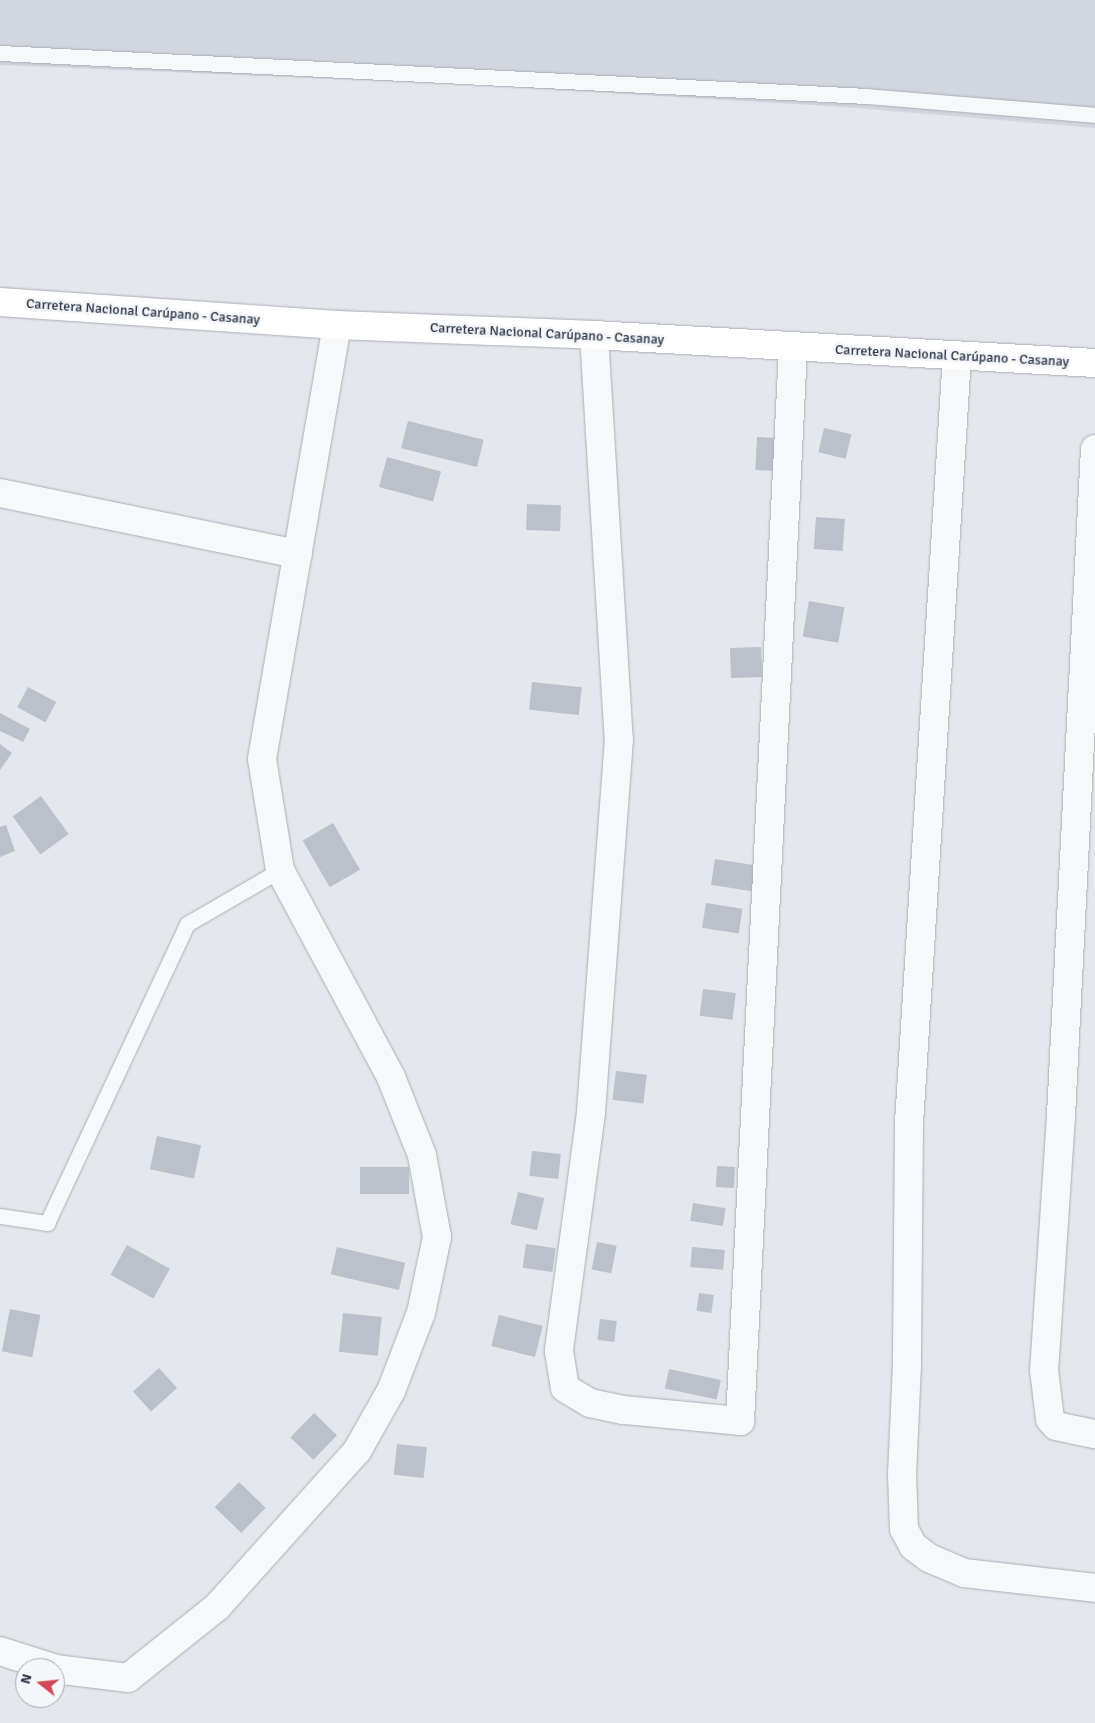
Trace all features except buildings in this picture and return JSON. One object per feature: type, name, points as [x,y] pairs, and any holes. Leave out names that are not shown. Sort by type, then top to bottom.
[{"type":"highway","name":"Carretera Nacional Carúpano - Casanay","points":[[0,302],[337,325],[594,335],[1095,363]]},
{"type":"street","points":[[65,1669],[128,1678],[217,1607],[357,1451],[391,1391],[421,1313],[437,1237],[422,1155],[391,1077],[280,870],[262,759],[337,325]]},
{"type":"street","points":[[594,335],[619,739],[591,1113],[559,1351],[565,1388],[590,1403],[624,1410],[740,1421],[793,347]]},
{"type":"street","points":[[957,356],[909,1124],[907,1365],[902,1474],[904,1529],[913,1546],[928,1558],[964,1573],[1095,1588]]},
{"type":"street","points":[[1095,449],[1061,1116],[1044,1370],[1050,1419],[1056,1426],[1095,1434]]},
{"type":"street","points":[[0,493],[298,554]]},
{"type":"street","points":[[0,1651],[22,1658]]},
{"type":"lane","points":[[0,53],[866,96],[1095,114]]},
{"type":"lane","points":[[0,1216],[46,1223],[187,924],[280,870]]},
{"type":"shaded area","points":[[0,0],[1095,0],[1095,128],[843,107],[461,84],[0,65]]}]
